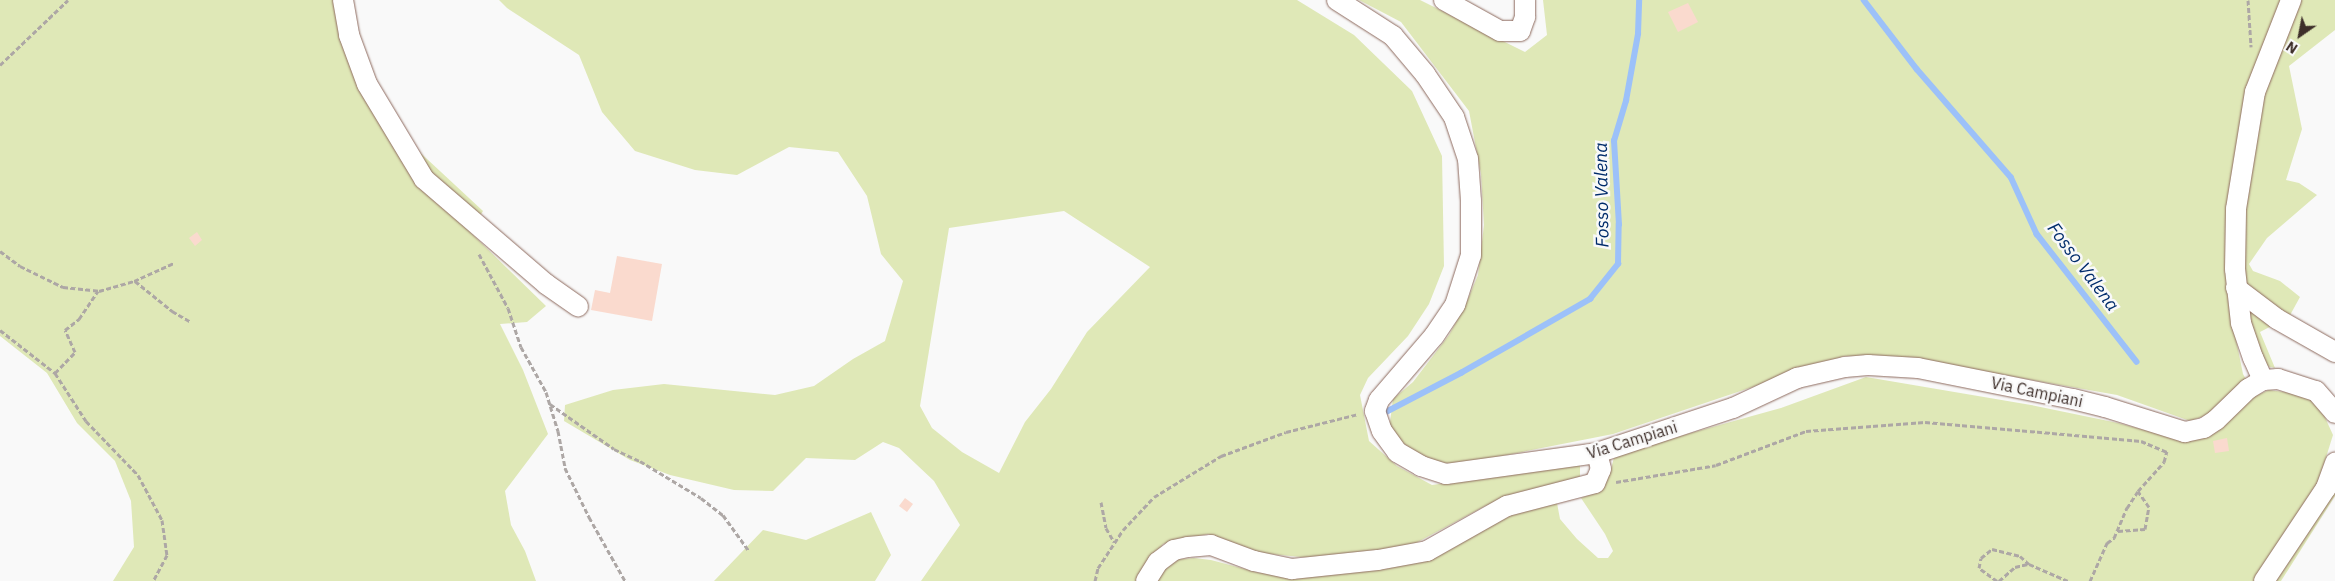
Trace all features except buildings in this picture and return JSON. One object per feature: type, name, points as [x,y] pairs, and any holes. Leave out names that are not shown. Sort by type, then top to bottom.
[{"type":"street","points":[[344,0],[349,35],[368,84],[424,179],[546,284],[578,306]]},
{"type":"street","points":[[1337,0],[1393,36],[1425,74],[1454,117],[1468,159],[1471,201],[1470,254],[1455,305],[1434,336],[1369,412]]},
{"type":"street","points":[[1444,0],[1500,31],[1520,31],[1525,17],[1525,0]]},
{"type":"street","points":[[2291,0],[2261,76],[2247,133],[2236,209],[2236,288],[2241,323],[2263,380],[2278,379],[2316,390],[2335,413]]},
{"type":"street","points":[[2236,288],[2278,319],[2335,352]]},
{"type":"street","name":"Via Campiani","points":[[1369,412],[1397,452],[1421,466],[1446,474],[1597,453],[1733,408],[1796,378],[1845,367],[1868,365],[1918,368],[2105,406],[2185,432],[2204,428],[2216,420],[2248,389],[2263,380]]},
{"type":"street","points":[[1146,581],[1158,562],[1174,550],[1211,545],[1254,561],[1292,569],[1378,560],[1427,551],[1507,506],[1595,483],[1601,469],[1597,453]]},
{"type":"street","points":[[2264,581],[2326,488],[2335,463]]},
{"type":"path","points":[[0,65],[68,0]]},
{"type":"path","points":[[2248,0],[2253,59],[2255,67],[2261,76]]},
{"type":"path","points":[[474,246],[488,266],[508,308],[521,347],[546,392],[565,468],[625,581]]},
{"type":"path","points":[[0,251],[20,266],[63,286],[99,291],[134,281],[174,263]]},
{"type":"path","points":[[134,281],[172,311],[191,322]]},
{"type":"path","points":[[55,373],[75,352],[65,330],[79,319],[99,291]]},
{"type":"path","points":[[0,330],[55,373],[86,421],[138,475],[162,520],[167,555],[153,581]]},
{"type":"path","points":[[550,404],[614,449],[640,461],[701,498],[723,515],[749,551]]},
{"type":"path","points":[[1095,581],[1098,568],[1114,542],[1154,497],[1221,456],[1286,432],[1369,412]]},
{"type":"path","points":[[1620,481],[1716,466],[1806,431],[1925,422],[2141,441],[2167,452]]},
{"type":"path","points":[[2090,581],[2107,543],[2114,538],[2118,531],[2127,508],[2138,491],[2164,462],[2177,430]]},
{"type":"path","points":[[2118,531],[2146,529],[2149,507],[2138,491]]},
{"type":"path","points":[[1101,502],[1106,528],[1114,542]]},
{"type":"path","points":[[2029,564],[2015,567],[1998,581],[1980,568],[1981,558],[1992,549],[2012,553],[2029,564],[2068,581]]},
{"type":"green space","points":[[0,0],[338,0],[355,69],[413,146],[483,211],[470,232],[546,306],[527,322],[500,324],[523,370],[548,434],[505,491],[511,525],[525,551],[536,581],[113,581],[134,547],[131,501],[115,461],[77,423],[47,373],[0,336]]},
{"type":"green space","points":[[499,0],[1297,0],[1354,35],[1412,91],[1442,156],[1444,266],[1429,304],[1408,336],[1368,378],[1360,395],[1369,441],[1397,466],[1432,485],[1580,464],[1580,480],[1485,506],[1416,543],[1356,555],[1311,558],[1260,553],[1208,534],[1163,544],[1138,581],[921,581],[960,525],[934,481],[899,448],[883,442],[855,460],[806,458],[773,491],[734,490],[670,475],[630,460],[564,421],[565,405],[613,390],[664,384],[775,395],[814,386],[853,359],[885,341],[903,281],[881,254],[867,196],[838,152],[789,147],[737,175],[695,170],[635,151],[602,112],[579,55],[507,8]],"holes":[[[1064,211],[1150,267],[1087,332],[1051,389],[1025,422],[999,473],[962,452],[932,428],[920,406],[949,228]]]},
{"type":"green space","points":[[1359,0],[1420,0],[1525,52],[1547,35],[1543,0],[2335,0],[2335,30],[2289,66],[2302,129],[2286,180],[2299,183],[2317,195],[2267,238],[2249,264],[2253,271],[2280,281],[2300,297],[2289,317],[2260,332],[2275,368],[2262,365],[2232,320],[2243,374],[2248,383],[2219,411],[2190,421],[2117,395],[1914,359],[1845,356],[1613,434],[1456,465],[1418,458],[1389,430],[1393,399],[1413,382],[1449,335],[1465,306],[1478,275],[1484,225],[1481,174],[1469,111],[1401,22]]},
{"type":"green space","points":[[1866,377],[2031,405],[2118,423],[2185,441],[2253,397],[2269,390],[2307,395],[2319,404],[2333,435],[2318,483],[2254,581],[1152,581],[1170,560],[1194,558],[1211,560],[1260,573],[1333,574],[1508,512],[1557,503],[1560,519],[1577,539],[1598,558],[1608,558],[1613,551],[1605,534],[1581,498],[1599,491],[1611,469],[1615,454],[1781,408]]},
{"type":"green space","points":[[2335,478],[2335,496],[2281,581],[2269,581]]},
{"type":"green space","points":[[871,512],[891,555],[875,581],[714,581],[763,530],[806,540]]},
{"type":"waterway","name":"Fosso Valena","points":[[1386,412],[1461,373],[1590,299],[1618,264],[1619,225],[1614,141],[1626,101],[1638,34],[1639,0]]},
{"type":"waterway","name":"Fosso Valena","points":[[1864,0],[1917,69],[2011,177],[2037,234],[2137,362]]}]
